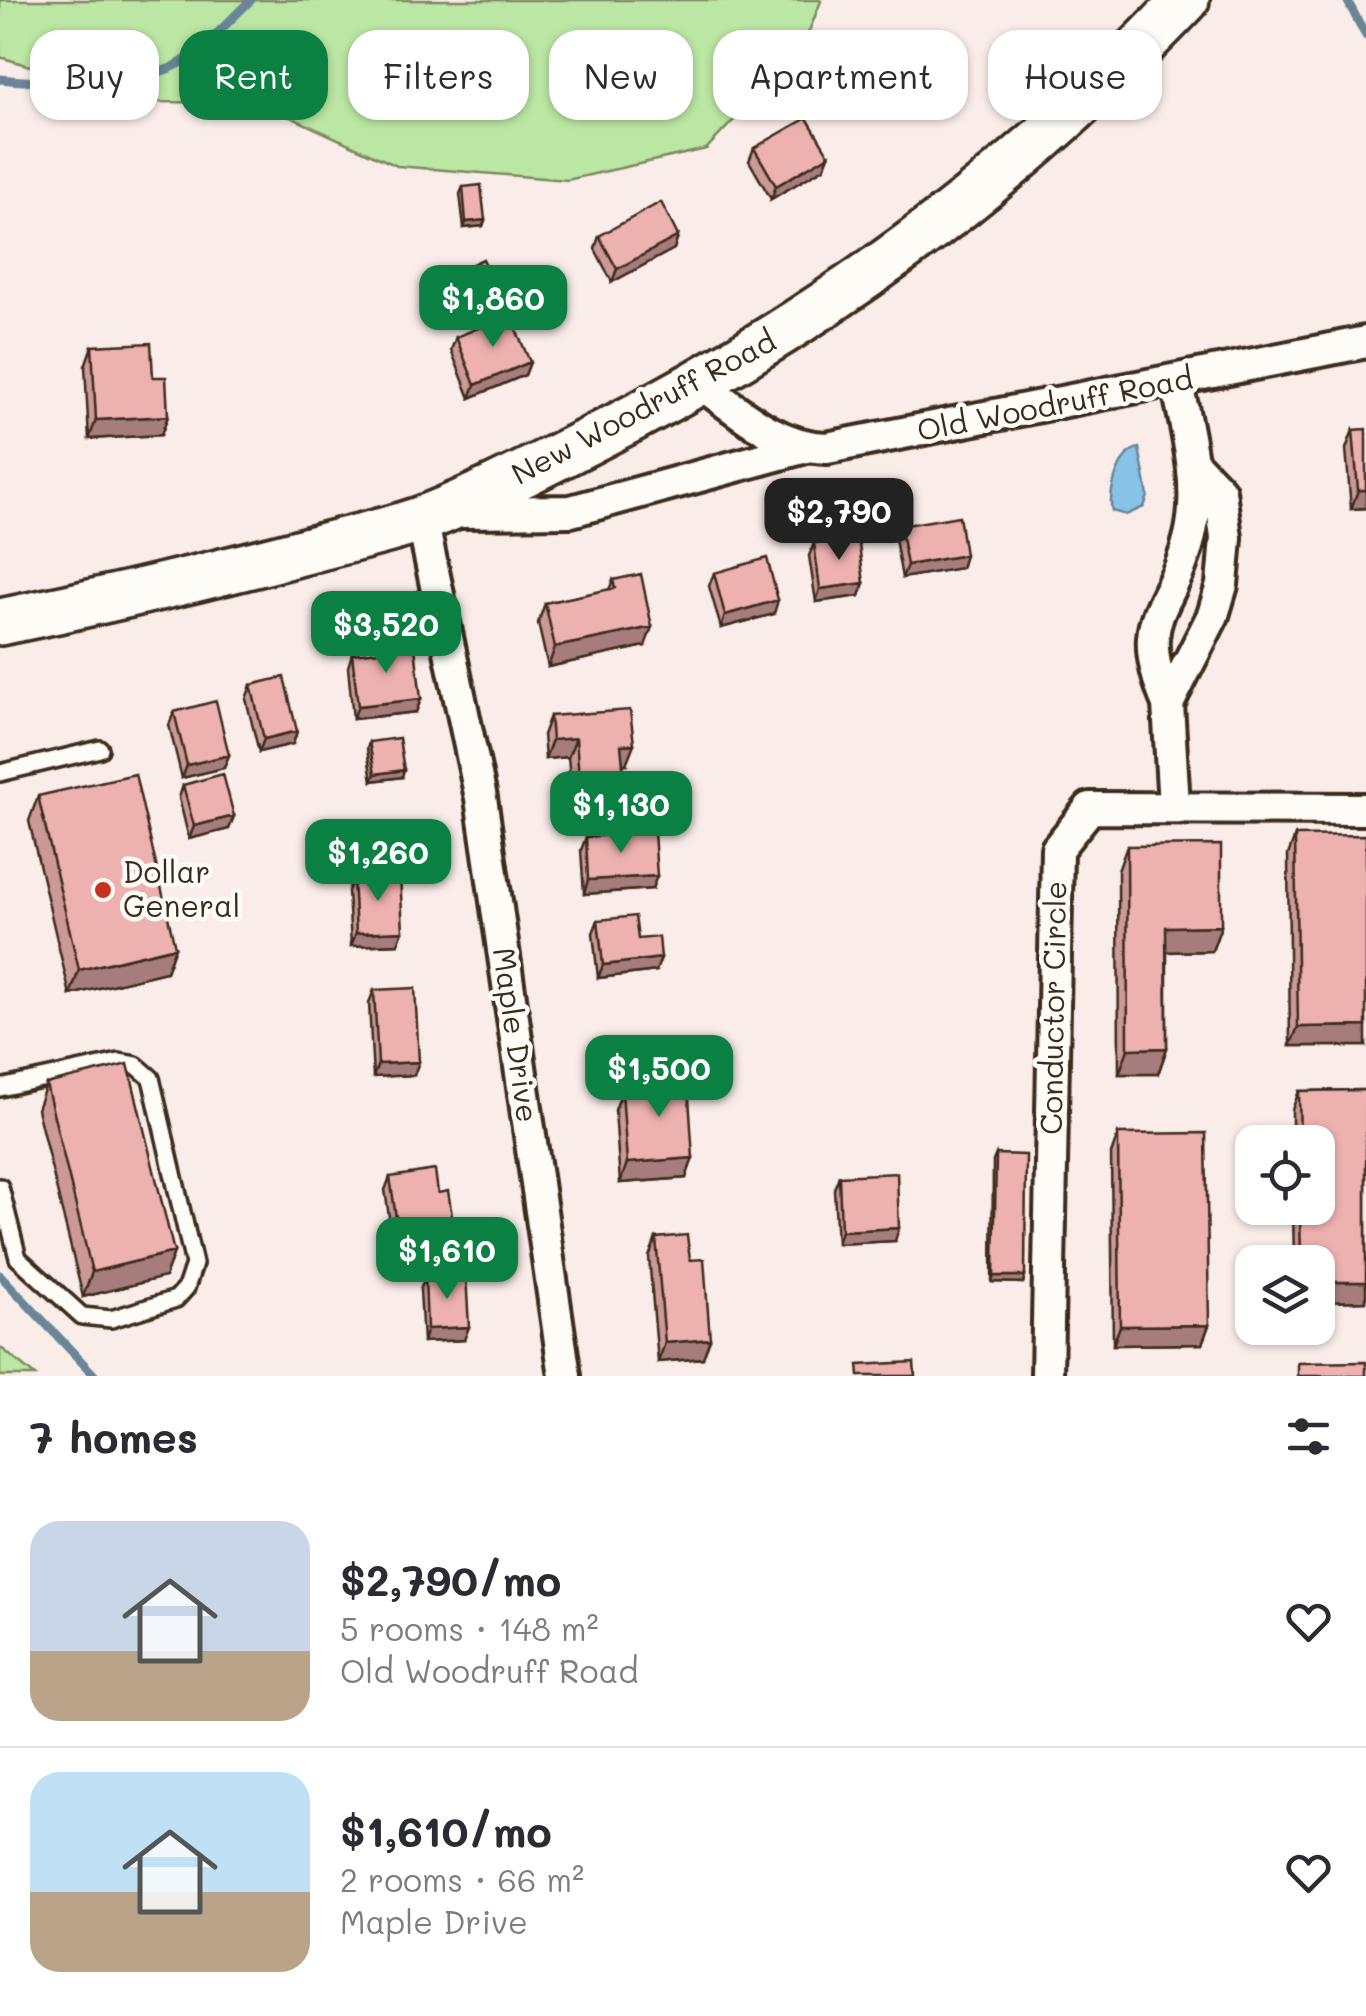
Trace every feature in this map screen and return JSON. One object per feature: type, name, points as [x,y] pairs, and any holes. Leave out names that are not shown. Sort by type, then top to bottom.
[{"type":"main road","name":"New Woodruff Road","points":[[0,622],[230,571],[430,516],[700,383],[796,328],[908,250],[1030,152],[1117,73],[1186,0]]},
{"type":"street","name":"Old Woodruff Road","points":[[430,516],[571,512],[806,448],[937,430],[1366,342]]},
{"type":"street","points":[[1174,806],[1168,704],[1155,675],[1153,634],[1156,611],[1191,533],[1194,464],[1177,382]]},
{"type":"street","points":[[700,383],[761,428],[806,448]]},
{"type":"street","points":[[1168,704],[1213,615],[1222,586],[1226,538],[1220,491],[1194,464]]},
{"type":"street","name":"Maple Drive","points":[[430,516],[482,798],[565,1376]]},
{"type":"street","name":"Conductor Circle","points":[[1047,1376],[1056,849],[1090,808],[1366,809]]},
{"type":"lane","points":[[0,774],[100,749]]},
{"type":"lane","points":[[0,1088],[119,1062],[136,1065],[151,1078],[194,1264],[186,1288],[176,1299],[111,1319],[82,1316],[18,1258],[0,1187]]},
{"type":"green space","points":[[0,0],[821,1],[810,30],[713,30],[713,120],[734,120],[706,149],[567,180],[397,166],[297,120],[328,120],[328,30],[179,30],[179,102],[159,102],[159,30],[30,30],[30,66],[0,57]]},
{"type":"green space","points":[[0,1347],[35,1376],[0,1376]]},
{"type":"water","points":[[1139,448],[1148,496],[1144,507],[1126,515],[1112,511],[1116,474],[1126,457]]},
{"type":"building","points":[[808,120],[829,155],[776,186],[754,148]]},
{"type":"building","points":[[481,185],[485,220],[466,222],[463,187]]},
{"type":"building","points":[[661,202],[678,236],[617,269],[599,236]]},
{"type":"building","points":[[483,259],[495,287],[471,297],[459,270]]},
{"type":"building","points":[[510,315],[530,362],[475,385],[456,337]]},
{"type":"building","points":[[151,343],[153,377],[166,377],[168,416],[96,420],[92,346]]},
{"type":"building","points":[[1366,429],[1366,490],[1358,490],[1353,430]]},
{"type":"building","points":[[959,516],[965,555],[907,565],[900,526]]},
{"type":"building","points":[[858,537],[864,583],[820,589],[814,543]]},
{"type":"building","points":[[767,558],[778,600],[725,615],[714,573]]},
{"type":"building","points":[[641,574],[652,627],[555,647],[545,603],[615,588],[613,580]]},
{"type":"building","points":[[415,647],[421,699],[358,706],[352,654]]},
{"type":"building","points":[[284,677],[297,731],[264,739],[251,685]]},
{"type":"building","points":[[216,701],[229,755],[187,765],[174,712]]},
{"type":"building","points":[[630,710],[634,744],[621,745],[625,787],[580,791],[576,738],[552,740],[550,716]]},
{"type":"building","points":[[399,738],[404,770],[375,774],[369,742]]},
{"type":"building","points":[[135,774],[175,947],[79,970],[38,796]]},
{"type":"building","points":[[223,774],[234,816],[194,826],[183,785]]},
{"type":"building","points":[[654,832],[657,876],[588,880],[586,837]]},
{"type":"building","points":[[1366,835],[1366,1026],[1298,1027],[1295,836]]},
{"type":"building","points":[[1221,845],[1221,926],[1166,927],[1167,1048],[1128,1049],[1127,846]]},
{"type":"building","points":[[400,875],[403,931],[356,933],[353,878]]},
{"type":"building","points":[[635,916],[638,939],[659,937],[661,958],[603,965],[598,920]]},
{"type":"building","points":[[415,988],[419,1062],[378,1064],[374,990]]},
{"type":"building","points":[[128,1064],[174,1252],[92,1272],[46,1084]]},
{"type":"building","points":[[687,1067],[693,1158],[627,1163],[622,1091],[662,1088],[660,1069]]},
{"type":"building","points":[[1366,1090],[1366,1282],[1335,1282],[1335,1245],[1301,1245],[1300,1225],[1335,1225],[1335,1125],[1300,1125],[1299,1091]]},
{"type":"building","points":[[1206,1133],[1209,1325],[1120,1326],[1118,1134]]},
{"type":"building","points":[[996,1154],[1026,1155],[1025,1276],[994,1276]]},
{"type":"building","points":[[435,1170],[438,1193],[448,1191],[453,1222],[398,1231],[390,1177]]},
{"type":"building","points":[[897,1173],[899,1228],[841,1231],[839,1176]]},
{"type":"building","points":[[687,1235],[690,1260],[704,1259],[710,1339],[665,1343],[656,1238]]},
{"type":"building","points":[[466,1275],[469,1327],[427,1329],[425,1277]]},
{"type":"building","points":[[914,1362],[915,1376],[859,1376],[858,1365]]},
{"type":"building","points":[[1366,1362],[1366,1376],[1298,1376],[1298,1363]]},
{"type":"waterway","points":[[0,79],[88,82],[155,73],[194,54],[251,0]]},
{"type":"waterway","points":[[1347,0],[1366,36]]},
{"type":"waterway","points":[[0,1275],[95,1376]]},
{"type":"place","name":"Dollar General","points":[[103,890]]}]
